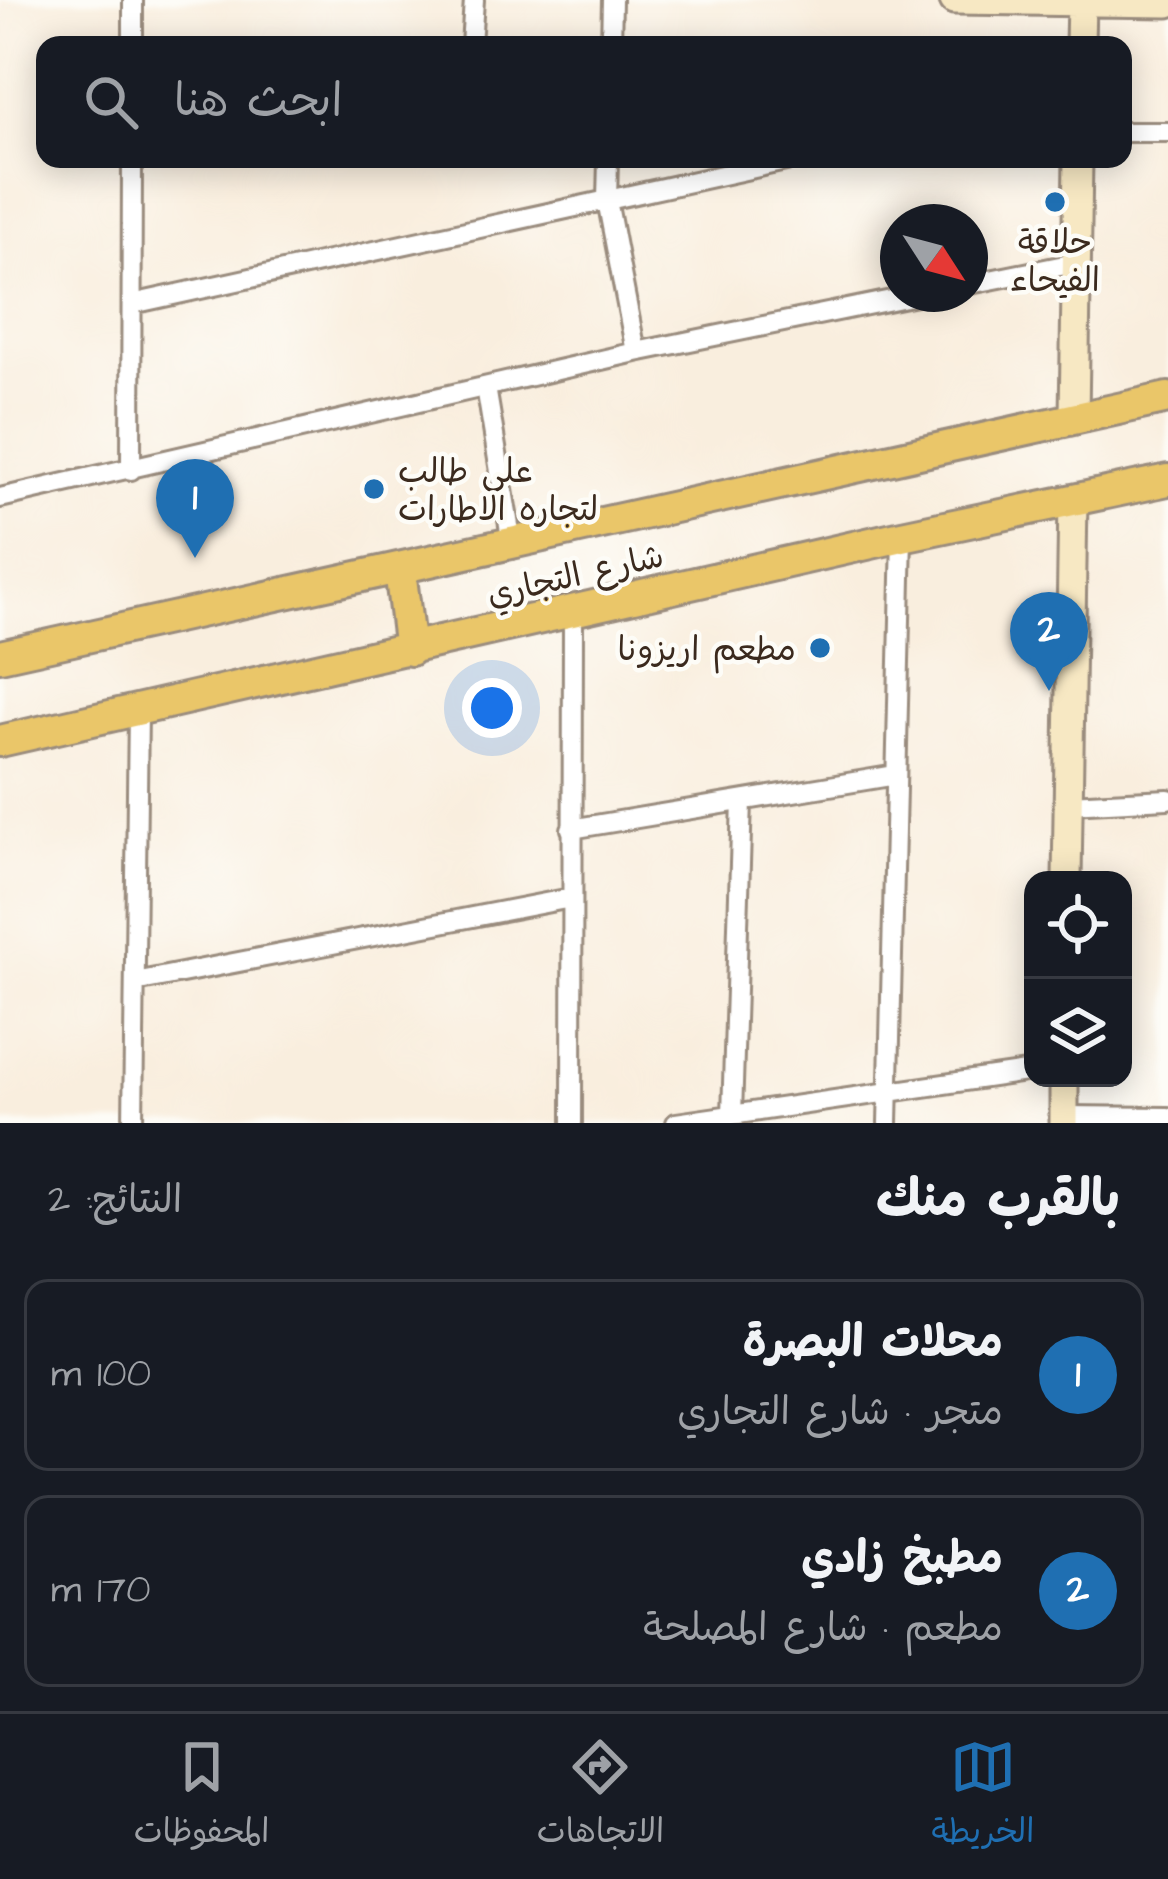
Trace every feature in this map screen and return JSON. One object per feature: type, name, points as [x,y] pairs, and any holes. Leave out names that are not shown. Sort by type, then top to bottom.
[{"type":"main road","name":"شارع التجاري","points":[[0,656],[1168,398]]},
{"type":"main road","name":"شارع التجاري","points":[[0,741],[1168,480]]},
{"type":"main road","points":[[400,570],[410,650]]},
{"type":"street","points":[[133,0],[133,36]]},
{"type":"street","points":[[472,36],[474,0]]},
{"type":"street","points":[[611,36],[612,0]]},
{"type":"street","points":[[954,0],[1168,3]]},
{"type":"street","points":[[1080,36],[1081,2]]},
{"type":"street","points":[[1132,132],[1168,132]]},
{"type":"street","points":[[131,470],[132,168]]},
{"type":"street","points":[[608,168],[607,200],[636,352]]},
{"type":"street","points":[[132,304],[754,168]]},
{"type":"street","points":[[1074,417],[1078,168]]},
{"type":"street","points":[[988,280],[1075,262]]},
{"type":"street","points":[[0,498],[636,352],[880,302]]},
{"type":"street","points":[[486,387],[512,544]]},
{"type":"street","points":[[1067,871],[1073,499]]},
{"type":"street","points":[[888,1123],[902,536]]},
{"type":"street","points":[[572,1123],[573,611]]},
{"type":"street","points":[[133,1123],[138,711]]},
{"type":"street","points":[[571,829],[896,775]]},
{"type":"street","points":[[1068,804],[1168,800]]},
{"type":"street","points":[[732,1115],[742,801]]},
{"type":"street","points":[[135,982],[571,898]]},
{"type":"street","points":[[676,1123],[1024,1072]]},
{"type":"street","points":[[1064,1087],[1064,1120],[1168,1117]]},
{"type":"place","name":"حلاقة الفيحاء","points":[[1055,202]]},
{"type":"place","name":"علي طالب لتجاره الاطارات","points":[[374,489]]},
{"type":"place","name":"محلات البصرة","points":[[195,558]]},
{"type":"place","name":"مطعم اريزونا","points":[[820,648]]},
{"type":"place","name":"مطبخ زادي","points":[[1049,691]]}]
